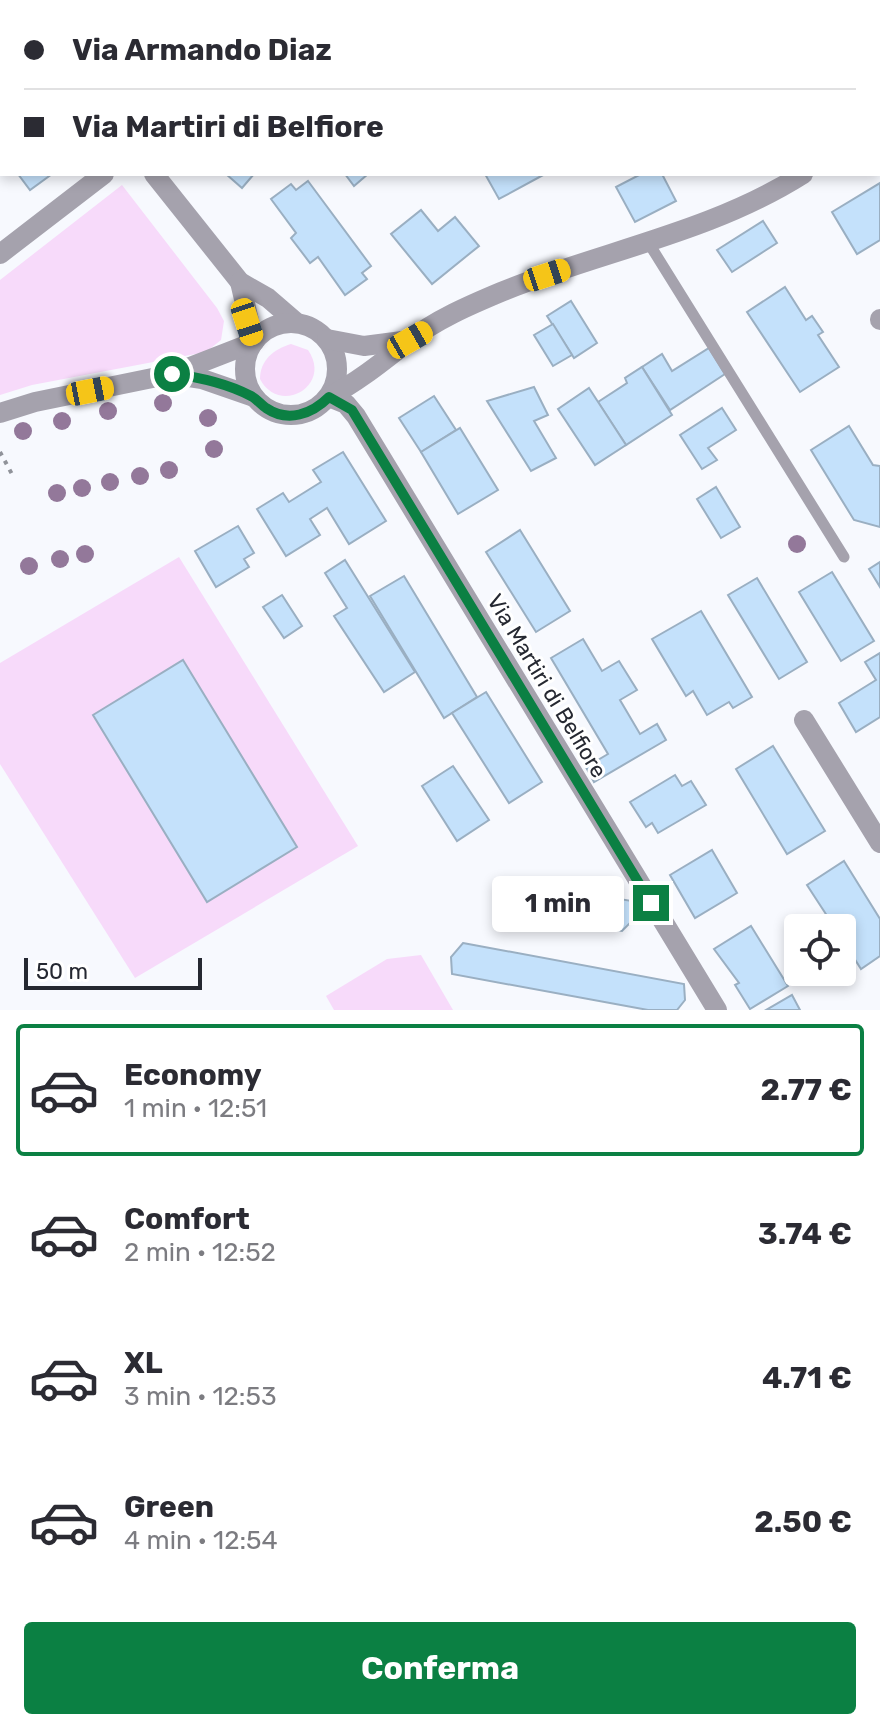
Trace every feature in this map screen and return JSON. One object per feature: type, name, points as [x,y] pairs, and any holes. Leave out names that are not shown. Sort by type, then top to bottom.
[{"type":"street","points":[[0,254],[101,176]]},
{"type":"street","points":[[156,176],[240,282],[268,298],[297,323]]},
{"type":"street","points":[[172,374],[202,379],[254,397],[274,413],[296,416],[320,406],[329,397],[373,371],[410,340],[498,293],[736,211],[799,176]]},
{"type":"street","points":[[240,282],[254,342],[245,363],[248,387],[254,397]]},
{"type":"street","points":[[0,413],[22,405],[172,374],[254,342],[273,327],[297,323],[308,326],[327,339],[364,346],[410,340]]},
{"type":"street","points":[[327,339],[335,352],[337,368],[329,397]]},
{"type":"street","name":"Via Martiri di Belfiore","points":[[329,397],[346,404],[356,416],[717,1010]]},
{"type":"street","points":[[804,720],[880,843]]},
{"type":"lane","points":[[648,242],[844,557]]},
{"type":"path","points":[[0,452],[13,476]]},
{"type":"shaded area","points":[[122,185],[217,308],[224,321],[221,340],[206,352],[32,385],[0,395],[0,280]]},
{"type":"shaded area","points":[[291,344],[308,350],[314,363],[314,375],[309,385],[300,392],[290,396],[279,395],[269,390],[260,379],[262,366],[269,356]]},
{"type":"shaded area","points":[[179,557],[358,846],[135,978],[0,764],[0,663]]},
{"type":"shaded area","points":[[421,955],[453,1010],[334,1010],[326,996],[387,959]]},
{"type":"building","points":[[20,176],[49,176],[30,190]]},
{"type":"building","points":[[228,176],[252,176],[242,188]]},
{"type":"building","points":[[346,176],[366,176],[354,186]]},
{"type":"building","points":[[486,176],[541,176],[499,199]]},
{"type":"building","points":[[637,176],[663,176],[676,201],[635,222],[616,187]]},
{"type":"building","points":[[308,181],[371,266],[362,273],[367,279],[345,295],[318,257],[310,263],[291,238],[296,233],[271,199],[291,184],[296,190]]},
{"type":"building","points":[[880,183],[880,240],[857,254],[832,212]]},
{"type":"building","points":[[421,210],[438,231],[455,217],[479,246],[432,284],[391,234]]},
{"type":"building","points":[[763,221],[777,243],[732,272],[717,250]]},
{"type":"building","points":[[785,287],[806,320],[812,316],[823,332],[818,335],[839,367],[800,392],[747,312]]},
{"type":"building","points":[[571,301],[597,343],[574,358],[547,316]]},
{"type":"building","points":[[553,324],[572,355],[553,366],[534,335]]},
{"type":"building","points":[[709,348],[725,374],[670,410],[642,367],[662,354],[672,371]]},
{"type":"building","points":[[642,367],[672,415],[626,445],[598,402],[627,383],[625,378]]},
{"type":"building","points":[[534,387],[548,415],[534,421],[556,458],[531,471],[487,401]]},
{"type":"building","points":[[589,388],[626,445],[595,465],[558,409]]},
{"type":"building","points":[[434,396],[456,430],[421,452],[399,418]]},
{"type":"building","points":[[722,408],[736,430],[708,448],[717,460],[702,469],[680,435]]},
{"type":"building","points":[[849,426],[873,465],[880,466],[880,527],[854,520],[811,450]]},
{"type":"building","points":[[460,428],[498,490],[458,514],[421,452]]},
{"type":"building","points":[[343,452],[386,521],[349,544],[327,508],[310,519],[320,535],[286,556],[257,509],[283,493],[289,502],[321,482],[313,470]]},
{"type":"building","points":[[716,487],[740,527],[721,538],[697,499]]},
{"type":"building","points":[[238,526],[254,553],[244,559],[249,567],[216,587],[195,551]]},
{"type":"building","points":[[520,530],[570,611],[536,632],[486,552]]},
{"type":"building","points":[[345,560],[415,672],[384,692],[334,616],[347,608],[325,573]]},
{"type":"building","points":[[880,562],[880,587],[869,569]]},
{"type":"building","points":[[832,572],[874,641],[841,661],[799,592]]},
{"type":"building","points":[[404,576],[477,697],[444,718],[370,596]]},
{"type":"building","points":[[757,578],[807,662],[779,679],[728,595]]},
{"type":"building","points":[[282,595],[302,626],[284,638],[263,607]]},
{"type":"building","points":[[701,611],[752,697],[733,708],[729,702],[707,715],[693,691],[686,696],[652,639]]},
{"type":"building","points":[[583,639],[602,671],[619,661],[637,690],[620,700],[640,734],[657,724],[666,740],[594,782],[586,767],[608,754],[551,658]]},
{"type":"building","points":[[880,653],[880,717],[856,732],[839,703],[876,680],[865,662]]},
{"type":"building","points":[[183,660],[297,847],[207,902],[93,715]]},
{"type":"building","points":[[486,692],[542,782],[509,803],[452,713]]},
{"type":"building","points":[[773,746],[825,831],[787,854],[736,769]]},
{"type":"building","points":[[453,766],[489,820],[457,841],[422,786]]},
{"type":"building","points":[[675,775],[682,786],[691,781],[706,805],[658,833],[652,823],[646,827],[630,802]]},
{"type":"building","points":[[712,850],[737,893],[695,918],[670,875]]},
{"type":"building","points":[[844,861],[880,919],[880,956],[861,969],[856,961],[856,914],[826,914],[807,885]]},
{"type":"building","points":[[536,885],[632,901],[635,918],[622,931],[525,914],[523,898]]},
{"type":"building","points":[[751,926],[784,980],[784,986],[788,986],[750,1009],[735,985],[739,983],[714,949]]},
{"type":"building","points":[[463,943],[684,984],[685,1000],[677,1010],[648,1010],[452,974],[451,957]]},
{"type":"building","points":[[792,995],[800,1010],[766,1010]]},
{"type":"route","points":[[172,374],[202,379],[254,397],[267,409],[283,415],[296,416],[308,412],[329,397],[352,410],[651,903]]}]
